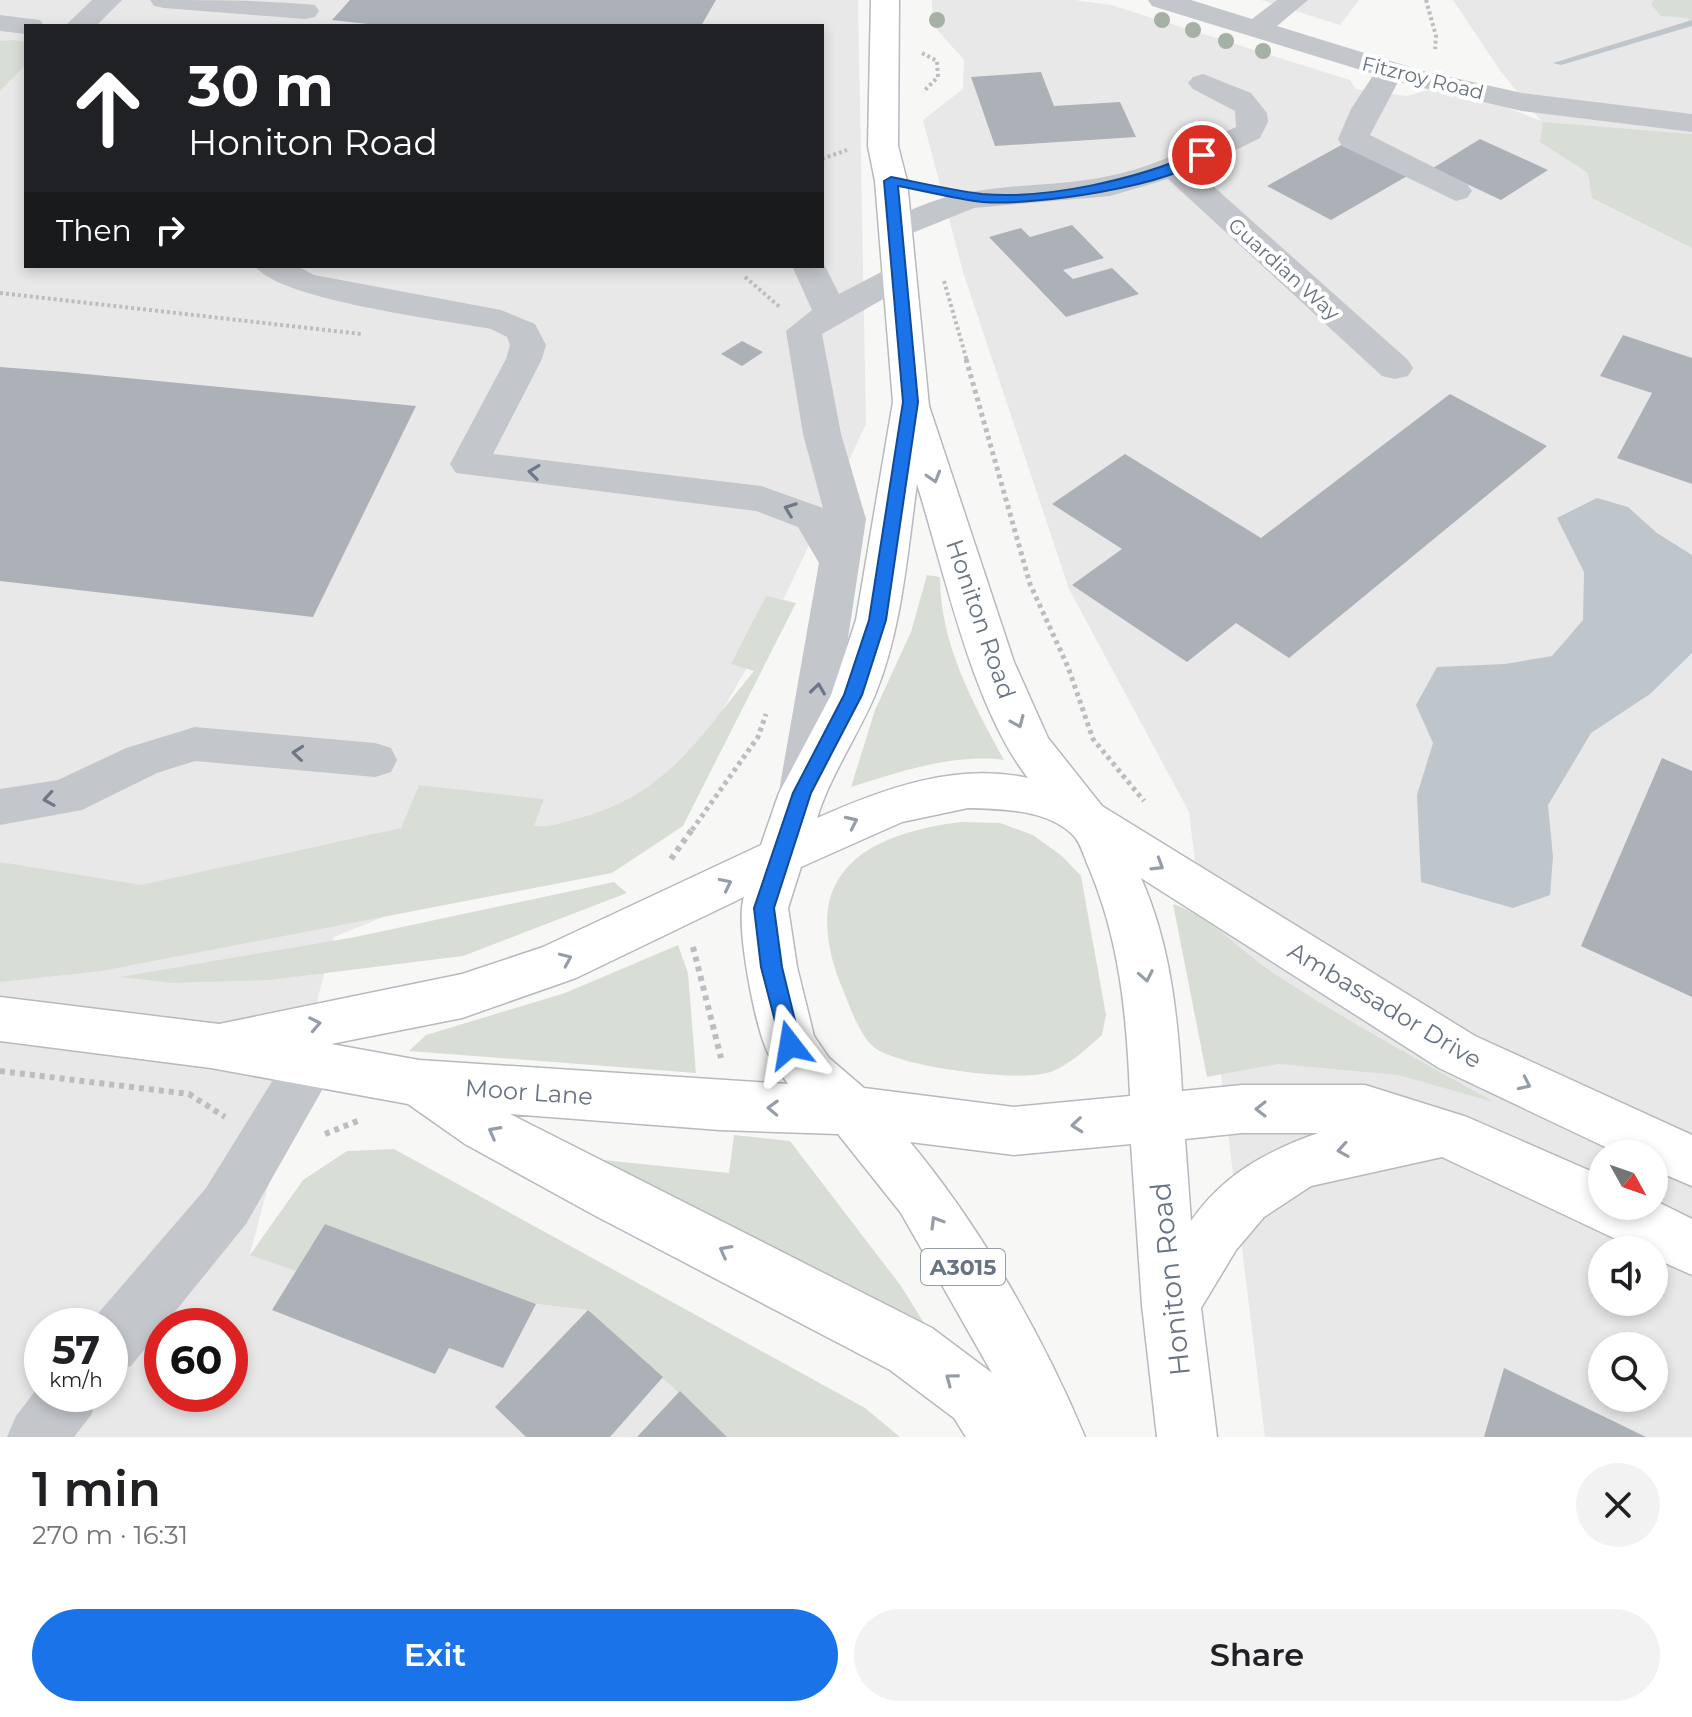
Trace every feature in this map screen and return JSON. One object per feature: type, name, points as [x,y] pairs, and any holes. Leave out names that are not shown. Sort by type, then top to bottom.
[{"type":"main road","name":"Honiton Road","points":[[885,0],[883,146],[891,181],[911,402],[993,662],[1029,747],[1088,821],[1122,884],[1138,934],[1149,992],[1155,1056],[1155,1120],[1171,1305],[1187,1437]]},
{"type":"main road","name":"Honiton Road","points":[[851,1110],[811,1074],[790,1045],[772,967],[764,908],[802,793],[853,695],[877,620],[911,402]]},
{"type":"main road","name":"Moor Lane","points":[[211,1045],[462,996],[558,963],[886,806],[946,792],[991,789],[1044,801],[1088,821]]},
{"type":"main road","name":"Ambassador Drive","points":[[1088,821],[1457,1052],[1692,1161]]},
{"type":"main road","name":"Moor Lane","points":[[0,1019],[211,1045],[419,1083],[720,1106],[851,1110],[1014,1131],[1155,1120]]},
{"type":"main road","points":[[419,1083],[484,1127],[611,1196],[911,1349],[975,1397],[1002,1437]]},
{"type":"main road","points":[[1155,1120],[1242,1109],[1365,1109],[1448,1134],[1588,1197]]},
{"type":"main road","name":"A3015","points":[[851,1110],[920,1195],[1001,1329],[1055,1437]]},
{"type":"main road","points":[[1171,1305],[1224,1220],[1258,1186],[1294,1165],[1328,1153],[1448,1134]]},
{"type":"main road","points":[[1637,1220],[1692,1248]]},
{"type":"street","points":[[81,24],[108,0]]},
{"type":"street","points":[[164,0],[306,12]]},
{"type":"street","name":"Fitzroy Road","points":[[1162,0],[1391,71],[1522,102],[1692,123]]},
{"type":"street","points":[[1256,29],[1294,0]]},
{"type":"street","points":[[0,23],[24,25]]},
{"type":"street","points":[[1391,71],[1366,109],[1353,139],[1456,191]]},
{"type":"street","points":[[895,230],[936,210],[984,198],[1110,186],[1174,168],[1249,132],[1254,123],[1253,112],[1243,101],[1203,83]]},
{"type":"street","name":"Guardian Way","points":[[1174,168],[1395,368]]},
{"type":"street","points":[[891,181],[984,198]]},
{"type":"street","points":[[276,268],[304,283],[501,320],[523,331],[528,345],[524,359],[469,464],[761,499],[812,518],[840,565]]},
{"type":"street","points":[[810,268],[830,311],[842,308],[901,275]]},
{"type":"street","name":"Honiton Road","points":[[802,793],[846,519],[822,434],[804,331],[830,311]]},
{"type":"street","points":[[0,807],[66,797],[142,760],[195,744],[375,760]]},
{"type":"street","points":[[128,1323],[226,1206],[312,1062]]},
{"type":"street","points":[[37,1437],[56,1412]]},
{"type":"path","points":[[1426,0],[1436,36],[1432,51]]},
{"type":"path","points":[[824,158],[853,148]]},
{"type":"path","points":[[936,210],[945,288],[1030,584],[1068,667],[1093,739],[1148,805]]},
{"type":"path","points":[[0,293],[298,324],[373,336]]},
{"type":"path","points":[[674,909],[661,873],[758,737],[768,707]]},
{"type":"shaded area","points":[[0,0],[858,0],[866,424],[769,630],[669,802],[334,937],[250,1254],[325,1224],[536,1304],[588,1310],[727,1437],[0,1437]]},
{"type":"shaded area","points":[[932,0],[1075,0],[1111,5],[1350,80],[1356,89],[1406,96],[1429,90],[1498,104],[1541,121],[1499,69],[1453,0],[1692,0],[1692,1437],[1265,1437],[1189,812],[1069,589],[963,272],[923,120],[963,89],[964,60],[932,24]]},
{"type":"shaded area","points":[[1261,0],[1359,0],[1340,25]]},
{"type":"shaded area","points":[[1654,0],[1692,0],[1692,23],[1687,18],[1661,16],[1651,4]]},
{"type":"shaded area","points":[[0,41],[24,42],[24,66],[0,91]]},
{"type":"shaded area","points":[[1543,122],[1692,134],[1692,248],[1592,198],[1588,173],[1540,142]]},
{"type":"shaded area","points":[[1597,498],[1628,507],[1657,533],[1692,555],[1692,653],[1650,694],[1591,733],[1548,805],[1553,857],[1550,895],[1513,908],[1421,882],[1417,795],[1433,743],[1416,705],[1437,667],[1505,664],[1552,656],[1583,620],[1584,572],[1557,518]]},
{"type":"shaded area","points":[[927,575],[940,577],[946,626],[960,672],[1004,760],[946,762],[851,787],[875,710],[911,632]]},
{"type":"shaded area","points":[[766,596],[796,603],[683,826],[612,873],[101,971],[0,982],[0,862],[141,885],[401,828],[419,785],[544,799],[534,826],[555,825],[576,819],[635,795],[678,761],[754,671],[731,664]]},
{"type":"shaded area","points":[[961,822],[1000,823],[1033,835],[1062,856],[1081,876],[1106,1015],[1102,1035],[1073,1060],[1053,1071],[1017,1076],[963,1072],[888,1055],[875,1048],[865,1037],[843,990],[831,952],[827,919],[832,892],[845,870],[865,852],[892,838],[924,828]]},
{"type":"shaded area","points":[[614,882],[627,893],[463,956],[270,980],[172,983],[120,977],[355,937]]},
{"type":"shaded area","points":[[1173,904],[1201,918],[1304,993],[1494,1102],[1398,1075],[1278,1064],[1207,1077]]},
{"type":"shaded area","points":[[678,945],[688,973],[696,1073],[409,1051],[426,1035],[565,993]]},
{"type":"shaded area","points":[[734,1135],[790,1141],[901,1286],[924,1323],[584,1158],[729,1173]]},
{"type":"shaded area","points":[[394,1149],[865,1408],[900,1437],[727,1437],[588,1310],[536,1304],[325,1224],[299,1272],[250,1255],[303,1180],[347,1151]]},
{"type":"building","points":[[350,0],[716,0],[702,24],[368,24],[332,20]]},
{"type":"building","points":[[1041,72],[1054,106],[1120,102],[1136,137],[995,146],[971,77]]},
{"type":"building","points":[[1480,139],[1548,170],[1501,200],[1433,168]]},
{"type":"building","points":[[1345,143],[1409,175],[1331,220],[1267,186]]},
{"type":"building","points":[[1072,225],[1104,258],[1063,270],[1073,279],[1112,268],[1139,294],[1066,317],[989,237],[1021,228],[1030,237]]},
{"type":"building","points":[[1623,335],[1692,358],[1692,484],[1617,458],[1652,393],[1600,376]]},
{"type":"building","points":[[742,341],[763,352],[742,366],[721,354]]},
{"type":"building","points":[[0,367],[416,406],[313,617],[0,581]]},
{"type":"building","points":[[1450,394],[1547,446],[1289,658],[1236,623],[1187,662],[1072,585],[1122,549],[1052,504],[1125,454],[1261,538]]},
{"type":"building","points":[[1662,758],[1692,771],[1692,997],[1581,946]]},
{"type":"building","points":[[325,1224],[536,1304],[503,1368],[449,1348],[435,1374],[272,1310]]},
{"type":"building","points":[[588,1310],[663,1377],[610,1437],[526,1437],[495,1407]]},
{"type":"building","points":[[1504,1368],[1588,1409],[1588,1412],[1595,1412],[1646,1437],[1484,1437]]},
{"type":"building","points":[[680,1391],[727,1437],[637,1437]]},
{"type":"waterway","points":[[1558,63],[1692,23]]},
{"type":"route","points":[[790,1045],[772,967],[764,908],[802,793],[853,695],[877,620],[911,402],[891,181],[984,198],[1052,194],[1110,186],[1174,168],[1202,155]]}]
